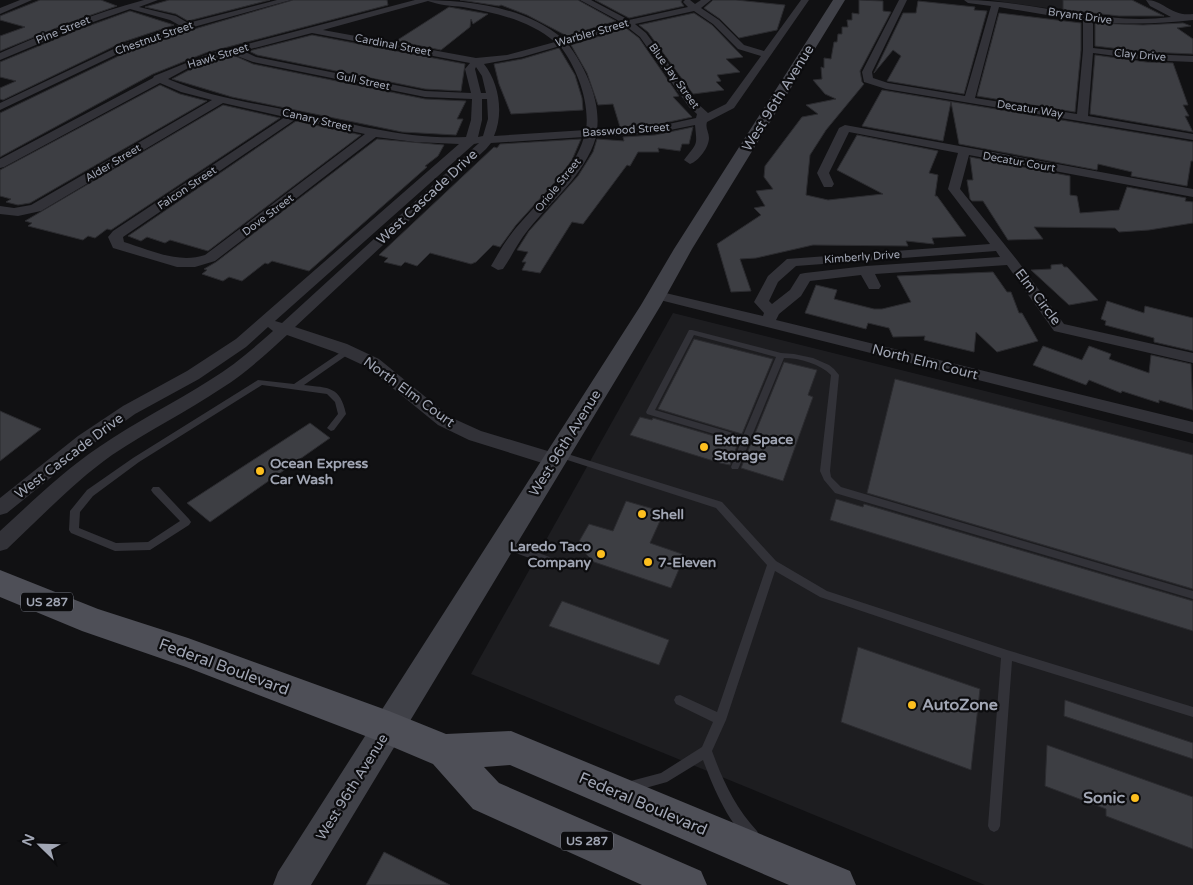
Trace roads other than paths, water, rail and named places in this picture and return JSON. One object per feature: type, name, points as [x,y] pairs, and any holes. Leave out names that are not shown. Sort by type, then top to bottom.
[{"type":"main road","name":"Federal Boulevard","points":[[0,583],[94,621],[188,653],[389,728],[446,752],[486,796],[688,885]]},
{"type":"main road","name":"Federal Boulevard","points":[[446,752],[511,748],[836,885]]},
{"type":"street","points":[[0,11],[28,0]]},
{"type":"street","points":[[113,0],[127,6],[174,18],[187,26]]},
{"type":"street","name":"Pine Street","points":[[0,49],[91,12],[154,0]]},
{"type":"street","name":"Chestnut Street","points":[[0,106],[120,48],[187,26],[287,0]]},
{"type":"street","name":"Hawk Street","points":[[0,164],[158,78],[202,59],[425,0]]},
{"type":"street","points":[[432,0],[512,16],[530,22],[561,42]]},
{"type":"street","name":"Blue Jay Street","points":[[584,0],[629,22],[650,42],[693,105],[703,113],[700,127],[704,138],[698,152],[690,160]]},
{"type":"street","points":[[683,0],[716,22],[741,47],[766,54]]},
{"type":"street","name":"Warbler Street","points":[[476,61],[504,58],[629,22],[696,7],[707,0]]},
{"type":"street","name":"Basswood Street","points":[[479,139],[655,130],[702,120],[730,106],[805,0]]},
{"type":"street","name":"West 96th Avenue","points":[[291,885],[657,295],[683,249],[839,0]]},
{"type":"street","name":"Decatur Way","points":[[903,0],[867,72],[868,80],[886,86],[1193,136]]},
{"type":"street","name":"Bryant Drive","points":[[968,0],[996,4],[1017,3],[1088,18],[1137,22],[1193,17]]},
{"type":"street","points":[[1150,0],[1153,4],[1181,19]]},
{"type":"street","points":[[969,100],[996,4]]},
{"type":"street","name":"Pine Street","points":[[0,56],[127,6]]},
{"type":"street","points":[[1082,118],[1088,50],[1088,18]]},
{"type":"street","name":"Cardinal Street","points":[[311,30],[476,61]]},
{"type":"street","points":[[25,38],[37,40]]},
{"type":"street","name":"Oriole Street","points":[[498,266],[504,251],[515,236],[577,165],[590,140],[594,122],[590,95],[561,42]]},
{"type":"street","name":"Gull Street","points":[[237,50],[240,54],[253,59],[425,94],[493,95]]},
{"type":"street","name":"Clay Drive","points":[[1088,50],[1146,57],[1190,59]]},
{"type":"street","points":[[1190,59],[1193,69]]},
{"type":"street","name":"West Cascade Drive","points":[[0,508],[84,441],[129,410],[219,359],[263,323],[416,188],[479,139],[494,120],[496,106],[484,68],[476,61],[470,69],[477,96],[479,139],[482,147],[257,354],[217,384],[148,423],[104,452],[65,483],[0,543]]},
{"type":"street","name":"Canary Street","points":[[158,78],[185,90],[374,134],[414,139],[479,139]]},
{"type":"street","name":"Alder Street","points":[[0,210],[13,213],[36,208],[221,99]]},
{"type":"street","name":"Falcon Street","points":[[151,255],[121,246],[115,238],[295,115]]},
{"type":"street","name":"Decatur Court","points":[[828,184],[823,173],[845,128],[1100,181],[1193,193]]},
{"type":"street","name":"Dove Street","points":[[151,255],[187,264],[210,258],[374,134]]},
{"type":"street","name":"Elm Circle","points":[[964,152],[954,190],[1010,260],[1059,328],[1193,358]]},
{"type":"street","points":[[416,188],[433,192]]},
{"type":"street","name":"Kimberly Drive","points":[[999,247],[792,262],[775,274],[761,302],[770,318],[796,292],[805,277],[866,270],[1010,260]]},
{"type":"street","points":[[339,256],[358,261]]},
{"type":"street","points":[[866,270],[874,286]]},
{"type":"street","name":"North Elm Court","points":[[657,295],[770,318],[1193,428]]},
{"type":"street","name":"North Elm Court","points":[[263,323],[347,351],[373,364],[444,421],[475,436],[556,457]]},
{"type":"lane","points":[[746,440],[650,412],[692,332],[781,356],[786,355],[813,362],[832,370],[835,375],[825,471],[827,478],[838,490],[1193,595]]},
{"type":"lane","points":[[294,387],[347,351]]},
{"type":"lane","points":[[735,467],[781,356]]},
{"type":"lane","points":[[156,490],[186,522],[150,546],[115,547],[74,530],[75,511],[90,493],[136,460],[261,382],[329,391],[339,401],[342,414],[331,428]]},
{"type":"lane","points":[[556,457],[719,505],[772,564],[824,594],[1193,712]]},
{"type":"lane","points":[[502,544],[554,563]]},
{"type":"lane","points":[[606,789],[642,784],[663,778],[706,751],[720,720],[772,564]]},
{"type":"lane","points":[[994,826],[1007,654]]},
{"type":"lane","points":[[680,700],[720,720]]},
{"type":"lane","points":[[706,751],[718,786],[729,806],[745,827],[780,862]]},
{"type":"place","name":"Extra Space Storage","points":[[704,447]]},
{"type":"place","name":"Ocean Express Car Wash","points":[[260,471]]},
{"type":"place","name":"Shell","points":[[642,514]]},
{"type":"place","name":"Laredo Taco Company","points":[[601,554]]},
{"type":"place","name":"7-Eleven","points":[[648,562]]},
{"type":"place","name":"AutoZone","points":[[912,705]]},
{"type":"place","name":"Sonic","points":[[1135,798]]}]
